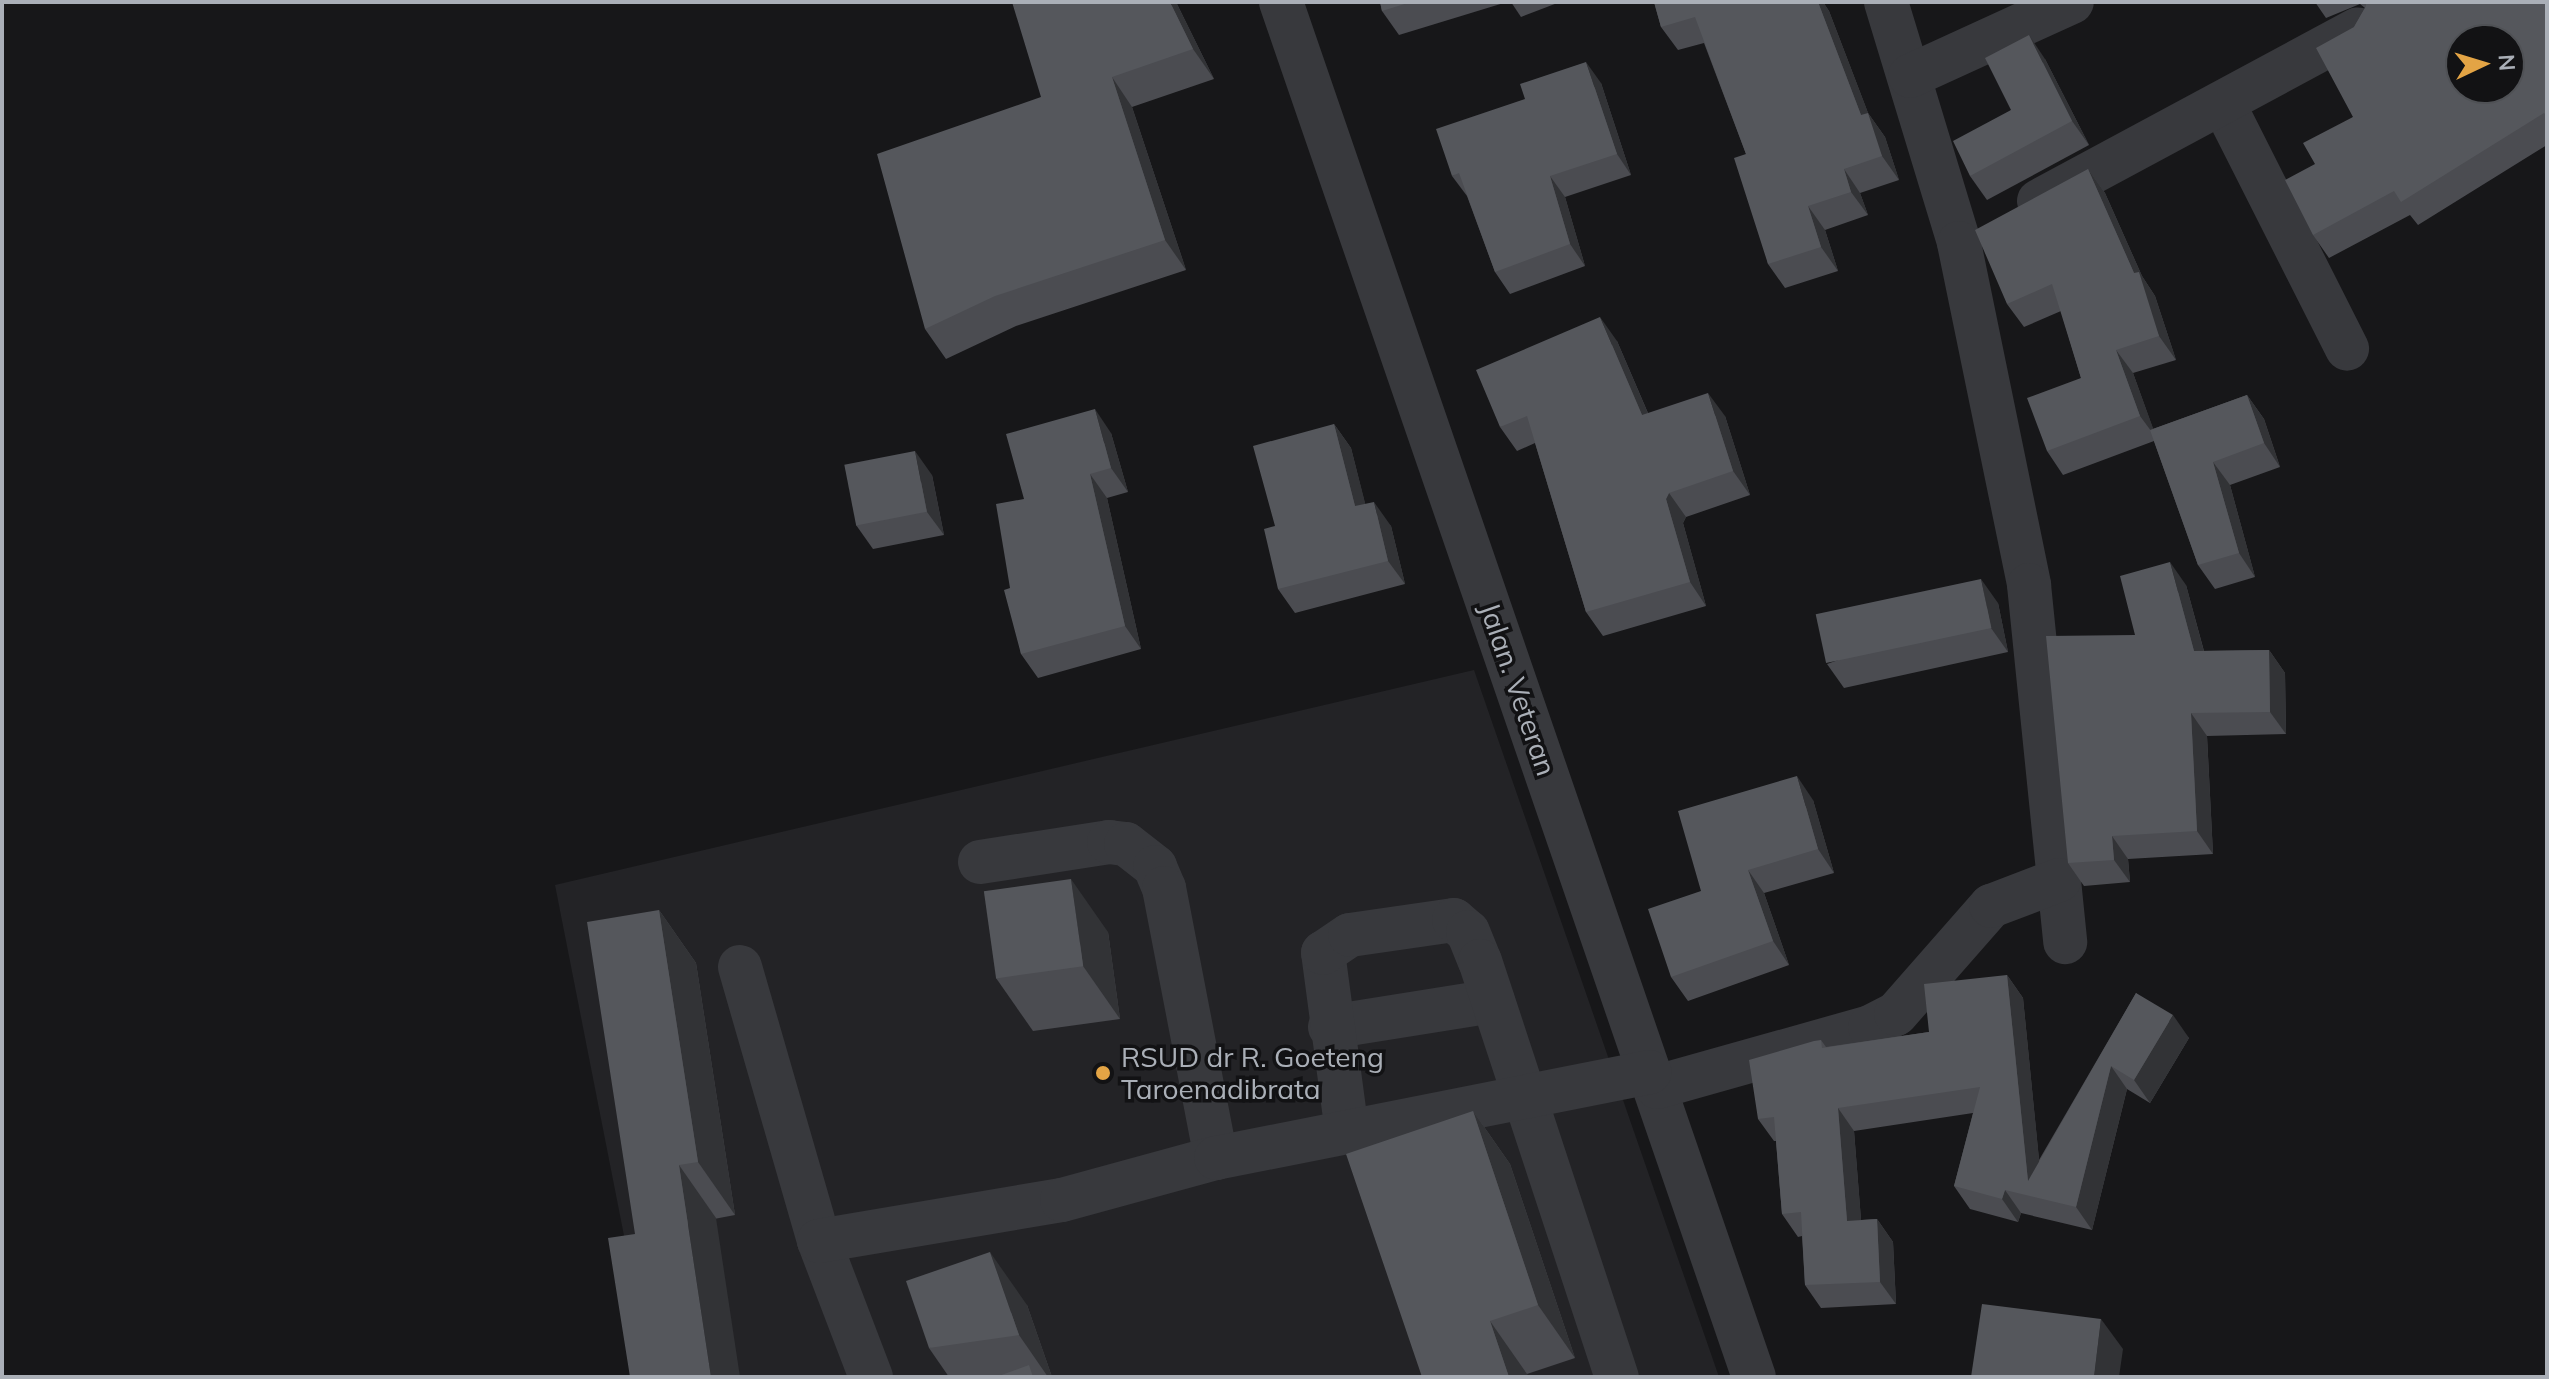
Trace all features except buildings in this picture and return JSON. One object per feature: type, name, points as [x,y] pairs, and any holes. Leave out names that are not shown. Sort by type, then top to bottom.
[{"type":"street","name":"Jalan. Veteran","points":[[1281,2],[1754,1377]]},
{"type":"street","points":[[1886,2],[1959,243],[2029,585],[2065,942]]},
{"type":"street","points":[[1910,76],[2072,2]]},
{"type":"street","points":[[1959,243],[2224,105],[2358,29]]},
{"type":"street","points":[[2224,105],[2347,349]]},
{"type":"street","points":[[980,862],[1109,842],[1126,844],[1155,867],[1164,888],[1216,1158]]},
{"type":"street","points":[[819,1241],[1062,1200],[1216,1158],[1525,1096],[1654,1079],[1870,1027],[1896,1014],[1991,906],[2059,880]]},
{"type":"street","points":[[1347,1132],[1330,1027],[1323,953],[1350,935],[1454,920],[1468,932],[1493,1001],[1617,1377]]},
{"type":"street","points":[[740,967],[819,1241],[871,1377]]},
{"type":"street","points":[[1330,1027],[1493,1001]]},
{"type":"shaded area","name":"RSUD dr R. Goeteng Taroenadibrata","points":[[1474,670],[1719,1377],[636,1377],[629,1261],[555,885]]},
{"type":"place","name":"RSUD dr R. Goeteng Taroenadibrata","points":[[1103,1073]]}]
